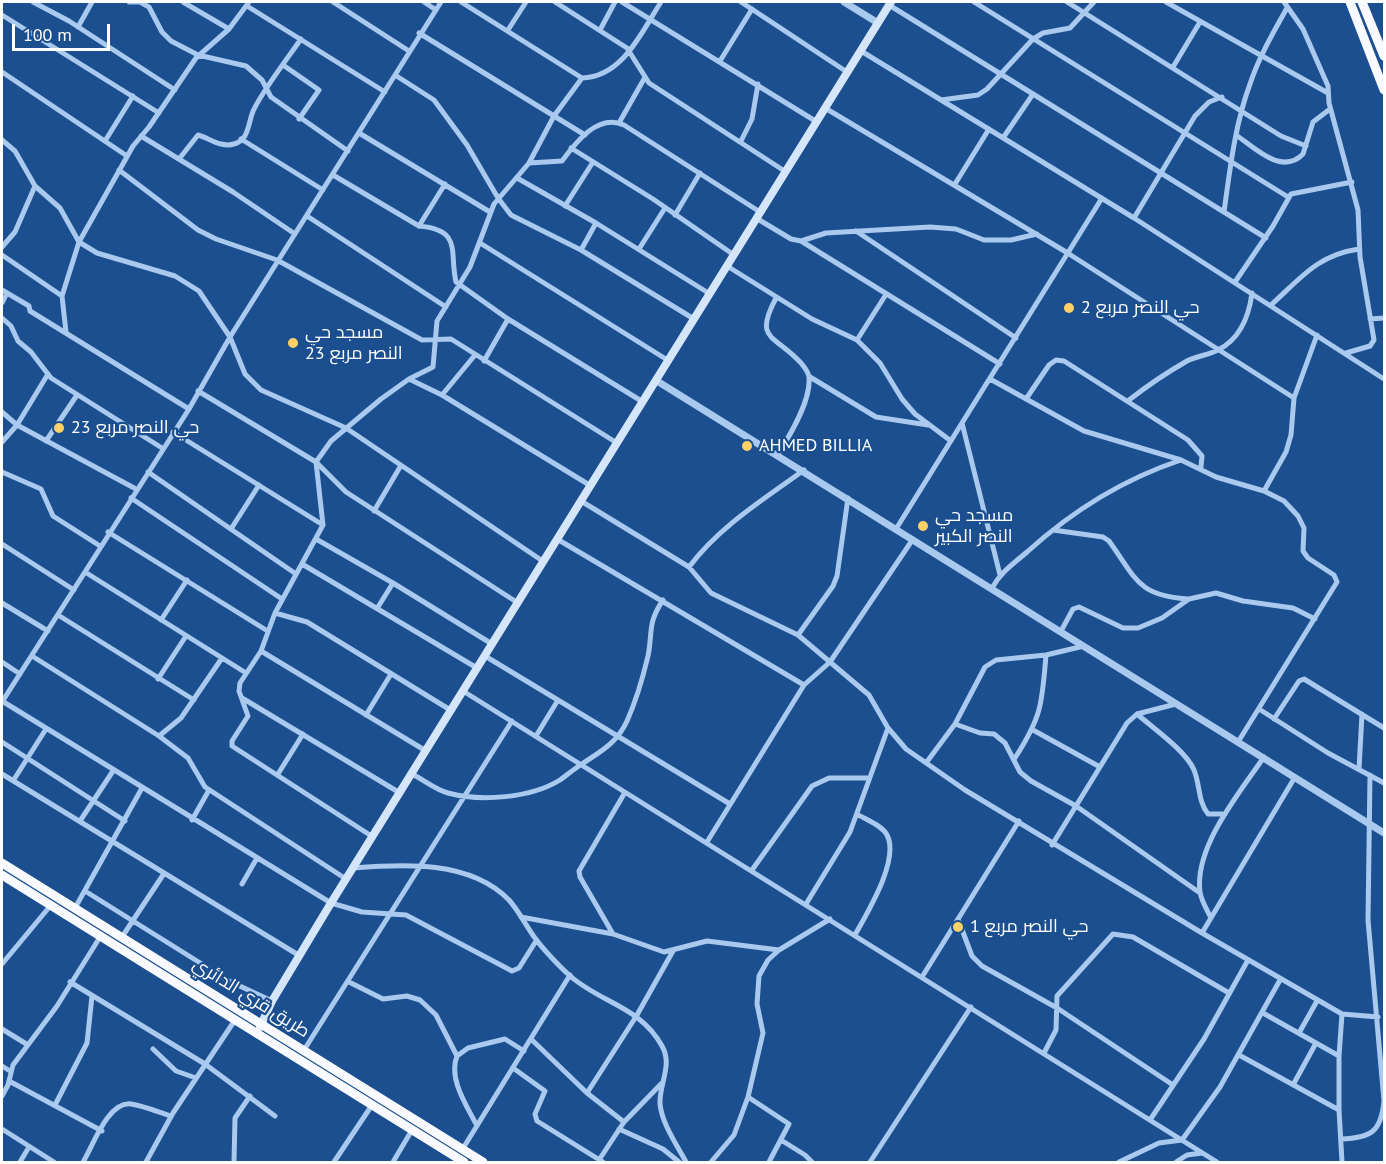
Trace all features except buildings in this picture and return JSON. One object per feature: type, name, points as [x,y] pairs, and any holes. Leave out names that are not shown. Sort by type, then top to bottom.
[{"type":"highway","points":[[1350,2],[1384,90]]},
{"type":"highway","points":[[1362,2],[1384,56]]},
{"type":"highway","name":"طريق قري الدائري","points":[[2,863],[483,1162]]},
{"type":"highway","name":"طريق قري الدائري","points":[[2,875],[464,1162]]},
{"type":"main road","points":[[258,1034],[272,1001],[331,903],[890,3]]},
{"type":"street","points":[[33,2],[78,27],[176,90]]},
{"type":"street","points":[[78,27],[92,2]]},
{"type":"street","points":[[129,2],[140,2],[149,7],[166,36],[198,55],[246,66],[262,80],[271,97],[299,119],[348,151]]},
{"type":"street","points":[[149,7],[153,2]]},
{"type":"street","points":[[186,2],[229,29]]},
{"type":"street","points":[[333,2],[409,51]]},
{"type":"street","points":[[424,2],[436,9]]},
{"type":"street","points":[[441,2],[230,337],[189,409],[108,532],[48,632],[2,701],[192,820],[331,903],[386,916],[406,915],[512,971],[519,968],[536,941]]},
{"type":"street","points":[[461,2],[582,78],[597,77],[630,51],[661,2]]},
{"type":"street","points":[[508,30],[526,2]]},
{"type":"street","points":[[555,2],[630,51],[644,79],[786,172]]},
{"type":"street","points":[[600,30],[615,2]]},
{"type":"street","points":[[622,2],[817,122]]},
{"type":"street","points":[[741,2],[847,72]]},
{"type":"street","points":[[844,2],[878,23]]},
{"type":"street","points":[[974,2],[1288,197]]},
{"type":"street","points":[[1067,2],[1287,139],[1306,146]]},
{"type":"street","points":[[941,100],[978,95],[1002,74],[1033,39],[1043,33],[1067,30],[1094,2]]},
{"type":"street","points":[[1166,2],[1328,93]]},
{"type":"street","points":[[1284,2],[1303,29],[1326,82],[1330,109],[1358,210],[1359,249],[1372,344],[1346,353]]},
{"type":"street","points":[[890,3],[1266,238]]},
{"type":"street","points":[[66,333],[62,296],[79,242],[127,156],[176,90],[198,55],[229,29],[248,4],[384,92]]},
{"type":"street","points":[[1224,212],[1242,110],[1261,56],[1287,8]]},
{"type":"street","points":[[720,62],[752,9]]},
{"type":"street","points":[[2,15],[159,113]]},
{"type":"street","points":[[1173,67],[1200,22]]},
{"type":"street","points":[[420,33],[585,135]]},
{"type":"street","points":[[179,159],[198,135],[224,145],[235,144],[241,139],[248,132],[253,112],[301,39]]},
{"type":"street","points":[[861,51],[1134,218],[1384,379]]},
{"type":"street","points":[[283,65],[320,92],[299,119]]},
{"type":"street","points":[[2,72],[127,156]]},
{"type":"street","points":[[395,75],[434,100],[467,145],[498,198],[515,218],[546,230],[694,320]]},
{"type":"street","points":[[373,837],[232,746],[232,741],[248,716],[239,687],[261,651],[266,630],[323,525],[316,462],[326,446],[346,428],[409,379],[433,367],[437,321],[460,286],[480,243],[490,212],[498,198],[529,163],[554,116],[582,78]]},
{"type":"street","points":[[619,123],[644,79]]},
{"type":"street","points":[[741,141],[752,119],[758,84]]},
{"type":"street","points":[[1003,138],[1033,94]]},
{"type":"street","points":[[105,141],[133,96]]},
{"type":"street","points":[[1134,218],[1185,133],[1203,108],[1222,97]]},
{"type":"street","points":[[825,108],[1037,234],[1294,398]]},
{"type":"street","points":[[1236,135],[1282,163],[1298,159],[1306,146],[1313,122],[1330,109]]},
{"type":"street","points":[[529,163],[560,161],[585,135],[601,123],[619,123],[700,173],[796,241],[826,233],[930,227],[956,229],[984,240],[1011,240],[1037,234]]},
{"type":"street","points":[[955,184],[989,129]]},
{"type":"street","points":[[359,133],[490,212]]},
{"type":"street","points":[[141,136],[295,234]]},
{"type":"street","points":[[241,139],[323,190]]},
{"type":"street","points":[[2,140],[15,151],[35,186],[60,208],[79,242],[97,253],[150,267],[186,281],[202,295],[219,324],[230,337],[241,367],[261,390],[346,428],[400,467],[544,562]]},
{"type":"street","points":[[571,148],[734,255]]},
{"type":"street","points":[[565,206],[592,162]]},
{"type":"street","points":[[119,170],[198,230],[216,239],[278,260],[422,340],[450,339],[617,443]]},
{"type":"street","points":[[675,215],[700,173]]},
{"type":"street","points":[[333,175],[420,226],[433,228],[451,240],[454,247],[455,280],[460,286],[508,319],[643,402]]},
{"type":"street","points":[[517,178],[596,223],[710,294]]},
{"type":"street","points":[[1235,282],[1266,238],[1288,197],[1296,192],[1352,182]]},
{"type":"street","points":[[420,226],[445,184]]},
{"type":"street","points":[[2,247],[15,232],[35,186]]},
{"type":"street","points":[[896,529],[1016,338],[1066,252],[1102,198]]},
{"type":"street","points":[[639,249],[665,208]]},
{"type":"street","points":[[307,216],[446,307]]},
{"type":"street","points":[[581,250],[596,223]]},
{"type":"street","points":[[855,230],[1016,338]]},
{"type":"street","points":[[801,241],[885,296],[1000,364]]},
{"type":"street","points":[[480,243],[669,361]]},
{"type":"street","points":[[1271,305],[1291,288],[1306,270],[1335,254],[1359,249]]},
{"type":"street","points":[[2,255],[62,296]]},
{"type":"street","points":[[727,266],[776,298],[857,340],[880,363],[902,399],[929,426],[951,441]]},
{"type":"street","points":[[2,303],[4,291],[66,333],[189,409]]},
{"type":"street","points":[[1129,400],[1172,369],[1195,357],[1219,350],[1238,333],[1249,314],[1252,293]]},
{"type":"street","points":[[857,340],[885,296]]},
{"type":"street","points":[[776,298],[766,316],[765,328],[769,337],[789,350],[810,377],[876,417],[929,426]]},
{"type":"street","points":[[2,318],[11,326],[18,341],[31,352],[48,374],[77,395],[162,448]]},
{"type":"street","points":[[1370,319],[1384,318]]},
{"type":"street","points":[[484,361],[508,319]]},
{"type":"street","points":[[1264,491],[1286,452],[1291,435],[1294,398],[1317,335]]},
{"type":"street","points":[[442,395],[475,355]]},
{"type":"street","points":[[1026,399],[1049,365],[1056,360],[1064,361],[1129,400],[1196,448],[1202,456],[1201,467]]},
{"type":"street","points":[[2,442],[16,425],[48,374]]},
{"type":"street","points":[[778,454],[794,426],[809,387],[810,377]]},
{"type":"street","points":[[409,379],[442,395],[591,486]]},
{"type":"street","points":[[990,379],[1084,431],[1181,459],[1231,483],[1264,491],[1284,501],[1298,516],[1304,528],[1303,551],[1308,558],[1337,578],[1315,620],[1238,742]]},
{"type":"street","points":[[657,381],[804,470],[1384,832]]},
{"type":"street","points":[[198,391],[316,462],[346,492],[518,603]]},
{"type":"street","points":[[46,441],[77,395]]},
{"type":"street","points":[[2,412],[16,425],[136,489]]},
{"type":"street","points":[[962,423],[999,575]]},
{"type":"street","points":[[173,432],[323,525]]},
{"type":"street","points":[[992,588],[999,575],[1047,532],[1117,487],[1149,471],[1181,459]]},
{"type":"street","points":[[374,511],[400,467]]},
{"type":"street","points":[[689,567],[705,545],[730,523],[804,470]]},
{"type":"street","points":[[2,472],[40,489],[52,516],[100,546]]},
{"type":"street","points":[[148,472],[296,574]]},
{"type":"street","points":[[231,530],[259,485]]},
{"type":"street","points":[[130,498],[282,599]]},
{"type":"street","points":[[798,635],[834,586],[848,498]]},
{"type":"street","points":[[581,501],[689,567],[711,593],[798,635],[869,695],[888,728],[906,749],[966,790],[1019,821],[1053,845],[1317,1001],[1342,1014],[1378,1017]]},
{"type":"street","points":[[1053,530],[1103,537],[1109,540],[1139,584],[1156,593],[1189,599]]},
{"type":"street","points":[[108,532],[266,630]]},
{"type":"street","points":[[316,539],[492,644]]},
{"type":"street","points":[[558,539],[804,685]]},
{"type":"street","points":[[707,842],[804,685],[830,662],[913,539]]},
{"type":"street","points":[[2,544],[74,590]]},
{"type":"street","points":[[302,564],[378,607],[477,668]]},
{"type":"street","points":[[85,572],[246,674]]},
{"type":"street","points":[[161,620],[187,580]]},
{"type":"street","points":[[378,607],[393,583]]},
{"type":"street","points":[[1060,631],[1073,609],[1079,607],[1123,628],[1138,628],[1162,618],[1189,599],[1216,593],[1243,601],[1293,608],[1315,620]]},
{"type":"street","points":[[412,774],[446,792],[464,796],[495,797],[532,791],[558,781],[581,764],[605,751],[620,736],[644,673],[649,649],[648,632],[655,612],[663,600]]},
{"type":"street","points":[[2,603],[48,632]]},
{"type":"street","points":[[275,613],[307,622],[452,711]]},
{"type":"street","points":[[58,615],[194,700]]},
{"type":"street","points":[[158,679],[186,636]]},
{"type":"street","points":[[926,763],[955,724],[985,667],[996,660],[1046,655],[1085,646]]},
{"type":"street","points":[[261,651],[426,751]]},
{"type":"street","points":[[1015,758],[1033,730],[1042,708],[1046,655]]},
{"type":"street","points":[[32,656],[159,736],[188,758],[198,779],[209,790],[346,879]]},
{"type":"street","points":[[485,656],[730,804]]},
{"type":"street","points":[[159,736],[178,723],[222,658]]},
{"type":"street","points":[[2,662],[21,674]]},
{"type":"street","points":[[366,715],[391,674]]},
{"type":"street","points":[[1274,719],[1301,679],[1384,728]]},
{"type":"street","points":[[463,691],[581,764],[624,794],[707,842],[1217,1162]]},
{"type":"street","points":[[242,698],[400,793]]},
{"type":"street","points":[[536,736],[558,700]]},
{"type":"street","points":[[1053,845],[1127,723],[1137,714],[1176,704]]},
{"type":"street","points":[[1259,709],[1328,753],[1384,783]]},
{"type":"street","points":[[1137,714],[1185,758],[1193,769],[1203,808],[1208,814],[1225,814]]},
{"type":"street","points":[[1359,769],[1362,714]]},
{"type":"street","points":[[304,1050],[349,982],[386,916],[512,721]]},
{"type":"street","points":[[955,724],[980,733],[994,734],[1005,743],[1015,758],[1020,772],[1031,781],[1076,807],[1200,893]]},
{"type":"street","points":[[806,904],[849,832],[888,728]]},
{"type":"street","points":[[13,781],[46,729]]},
{"type":"street","points":[[1033,730],[1100,768]]},
{"type":"street","points":[[278,774],[303,734]]},
{"type":"street","points":[[2,742],[125,821]]},
{"type":"street","points":[[1211,918],[1200,893],[1201,873],[1209,845],[1225,814],[1264,758]]},
{"type":"street","points":[[80,821],[113,771]]},
{"type":"street","points":[[2,774],[163,875],[300,956]]},
{"type":"street","points":[[1341,1139],[1361,1139],[1376,1130],[1382,1119],[1384,1101],[1368,920],[1370,775]]},
{"type":"street","points":[[1202,933],[1235,882],[1295,777]]},
{"type":"street","points":[[752,870],[812,786],[829,778],[869,778]]},
{"type":"street","points":[[75,908],[142,788]]},
{"type":"street","points":[[192,820],[209,790]]},
{"type":"street","points":[[613,934],[580,877],[579,871],[624,794]]},
{"type":"street","points":[[855,935],[883,881],[889,841],[880,828],[856,814]]},
{"type":"street","points":[[922,977],[1019,821]]},
{"type":"street","points":[[242,884],[257,858]]},
{"type":"street","points":[[353,868],[419,865],[468,875],[490,885],[510,901],[536,941],[570,975],[637,1015],[663,1047],[668,1062],[662,1083],[660,1104],[663,1117],[686,1162]]},
{"type":"street","points":[[122,937],[163,875]]},
{"type":"street","points":[[85,891],[229,981],[272,1001]]},
{"type":"street","points":[[2,964],[51,905]]},
{"type":"street","points":[[520,917],[613,934],[664,952],[707,941],[779,950]]},
{"type":"street","points":[[714,1162],[734,1135],[748,1097],[763,1033],[757,1004],[759,976],[768,960],[779,950],[830,919]]},
{"type":"street","points":[[958,919],[972,956],[982,966],[1057,1008],[1173,1085]]},
{"type":"street","points":[[1044,1053],[1056,1030],[1057,996],[1063,986],[1113,934],[1133,937],[1230,993]]},
{"type":"street","points":[[2,1096],[9,1081],[10,1071],[57,1006],[100,937]]},
{"type":"street","points":[[587,1093],[637,1015],[673,951]]},
{"type":"street","points":[[1150,1120],[1204,1039],[1248,960]]},
{"type":"street","points":[[462,1150],[570,975]]},
{"type":"street","points":[[1119,1162],[1128,1160],[1160,1143],[1182,1140],[1220,1087],[1280,980]]},
{"type":"street","points":[[70,982],[205,1064],[275,1116]]},
{"type":"street","points":[[349,982],[383,999],[407,996],[420,1000],[436,1015],[457,1056],[455,1074],[462,1096],[477,1126]]},
{"type":"street","points":[[55,1105],[87,1043],[92,996]]},
{"type":"street","points":[[1299,1033],[1317,1001]]},
{"type":"street","points":[[870,1162],[971,1007]]},
{"type":"street","points":[[1263,1013],[1339,1056]]},
{"type":"street","points":[[1342,1014],[1339,1056],[1342,1162]]},
{"type":"street","points":[[148,1162],[171,1116],[235,1020]]},
{"type":"street","points":[[2,1029],[28,1045]]},
{"type":"street","points":[[457,1056],[468,1048],[505,1039],[524,1051]]},
{"type":"street","points":[[532,1040],[587,1093],[624,1122]]},
{"type":"street","points":[[1293,1085],[1316,1043]]},
{"type":"street","points":[[153,1050],[176,1071],[196,1078]]},
{"type":"street","points":[[1239,1055],[1339,1110]]},
{"type":"street","points":[[2,1066],[10,1071]]},
{"type":"street","points":[[513,1068],[545,1091],[536,1114],[537,1121],[601,1161],[624,1122],[662,1083]]},
{"type":"street","points":[[9,1081],[102,1131]]},
{"type":"street","points":[[234,1162],[235,1118],[250,1096]]},
{"type":"street","points":[[748,1097],[787,1120],[789,1128],[769,1162]]},
{"type":"street","points":[[83,1162],[110,1113],[124,1104],[171,1116]]},
{"type":"street","points":[[334,1162],[372,1105]]},
{"type":"street","points":[[2,1129],[54,1162]]},
{"type":"street","points":[[620,1129],[663,1149],[679,1162]]},
{"type":"street","points":[[393,1162],[412,1130]]},
{"type":"street","points":[[781,1140],[806,1155],[812,1162]]},
{"type":"street","points":[[20,1162],[29,1147]]},
{"type":"street","points":[[1176,1162],[1187,1155],[1202,1153]]},
{"type":"place","name":"حي النصر مربع 2","points":[[1069,308]]},
{"type":"place","name":"مسجد حي النصر مربع 23","points":[[293,343]]},
{"type":"place","name":"حي النصر مربع 23","points":[[59,428]]},
{"type":"place","name":"AHMED BILLIA","points":[[747,446]]},
{"type":"place","name":"مسجد حي النصر الكبير","points":[[923,526]]},
{"type":"place","name":"حي النصر مربع 1","points":[[958,927]]}]
